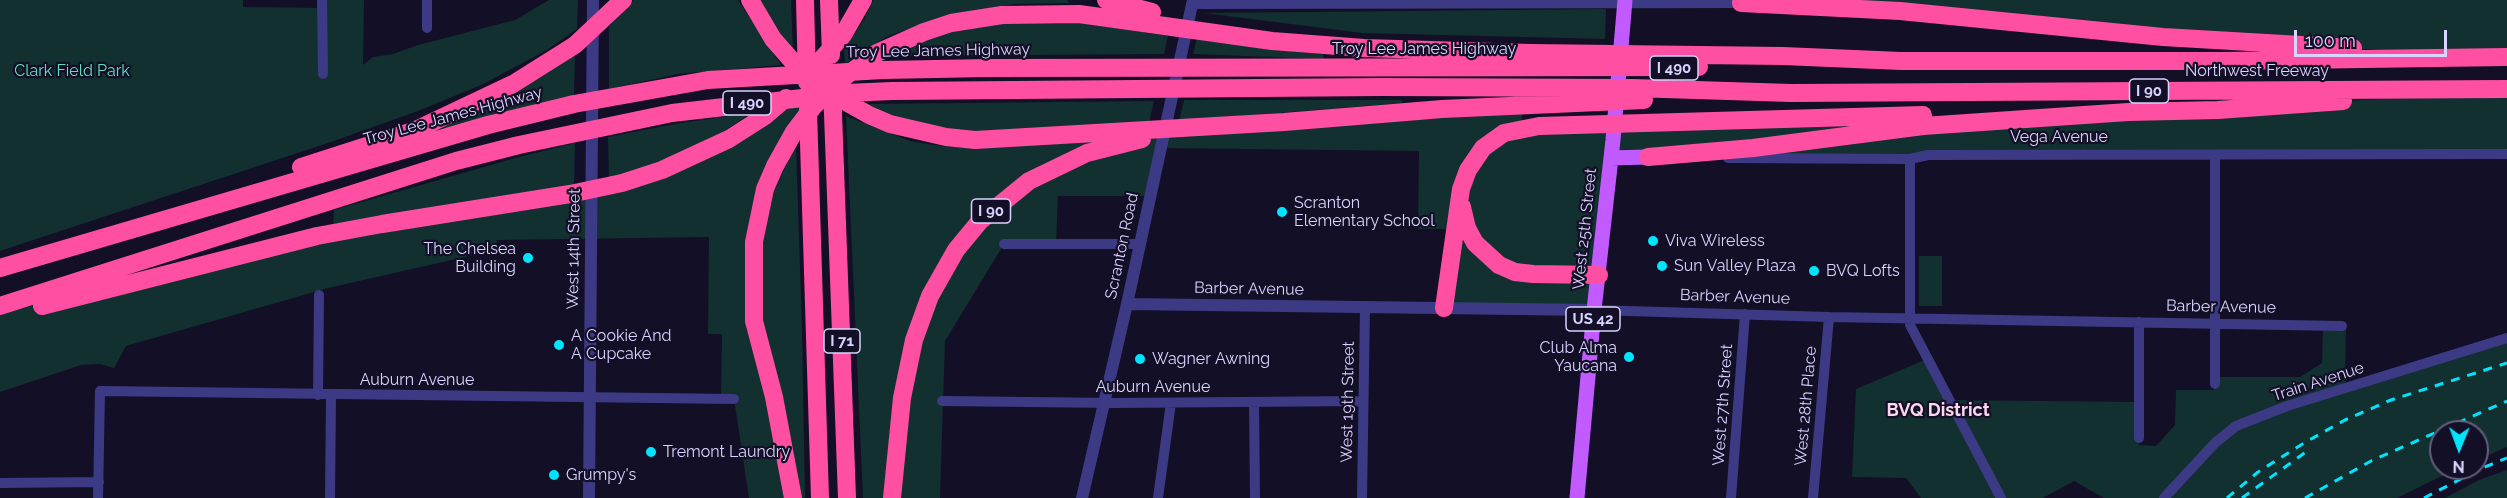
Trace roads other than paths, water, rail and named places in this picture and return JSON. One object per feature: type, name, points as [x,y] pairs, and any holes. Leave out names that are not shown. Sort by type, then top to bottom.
[{"type":"highway","points":[[0,261],[416,130],[534,72],[575,45],[623,0]]},
{"type":"highway","points":[[750,0],[773,39],[801,71],[821,88],[869,115],[920,133],[975,140],[1284,122]]},
{"type":"highway","name":"I 71","points":[[805,0],[820,498]]},
{"type":"highway","name":"I 71","points":[[829,0],[847,498]]},
{"type":"highway","points":[[1106,0],[1172,17],[1243,27],[1496,52]]},
{"type":"highway","points":[[1741,3],[1900,11],[2163,37],[2289,43],[2454,57]]},
{"type":"highway","points":[[0,317],[317,236],[570,194],[622,183],[662,170],[698,154],[756,122],[789,96],[836,44],[860,6]]},
{"type":"highway","name":"I 90","points":[[793,498],[774,397],[754,321],[754,242],[765,189],[794,132],[813,107],[855,67],[898,43],[951,23],[1002,15],[1079,14],[1314,45],[1496,52],[1783,56],[1901,61]]},
{"type":"highway","name":"Northwest Freeway","points":[[1901,61],[2222,61],[2507,57]]},
{"type":"highway","name":"Troy Lee James Highway","points":[[0,268],[488,125],[574,104],[708,80],[884,70],[988,68],[1766,67],[1901,61]]},
{"type":"highway","name":"I 490","points":[[0,306],[456,161],[618,123],[763,101],[904,91],[1394,87],[1633,88],[1791,93]]},
{"type":"highway","points":[[1444,308],[1461,189],[1474,157],[1488,143],[1504,134],[1539,126],[2218,110],[2507,90]]},
{"type":"highway","name":"Northwest Freeway","points":[[1791,93],[2507,90]]},
{"type":"highway","name":"I 90","points":[[892,498],[902,398],[918,325],[937,282],[957,250],[980,221],[1029,181],[1087,153],[1149,138],[1284,122],[1442,109],[1791,93]]},
{"type":"highway","points":[[1648,157],[1743,149],[1923,126],[2128,112]]},
{"type":"highway","points":[[1461,189],[1467,228],[1475,243],[1499,265],[1515,272],[1533,274],[1599,275]]},
{"type":"main road","name":"West 25th Street","points":[[1577,498],[1594,310],[1613,140],[1624,1]]},
{"type":"main road","name":"Vega Avenue","points":[[1611,158],[1648,157]]},
{"type":"street","points":[[322,0],[323,74]]},
{"type":"street","points":[[427,28],[428,0]]},
{"type":"street","name":"West 14th Street","points":[[589,498],[593,0]]},
{"type":"street","points":[[1192,5],[1624,1],[1741,3],[1818,0]]},
{"type":"street","name":"Scranton Road","points":[[1082,498],[1192,5]]},
{"type":"street","name":"Vega Avenue","points":[[1648,157],[1910,159],[1928,155],[2507,154]]},
{"type":"street","points":[[2215,155],[2215,384]]},
{"type":"street","points":[[1910,159],[1910,325],[2001,498]]},
{"type":"street","points":[[1004,244],[1139,244]]},
{"type":"street","points":[[318,395],[319,295]]},
{"type":"street","name":"Barber Avenue","points":[[1127,304],[1594,310],[1829,317],[2342,326]]},
{"type":"street","name":"West 19th Street","points":[[1362,498],[1365,307]]},
{"type":"street","name":"West 27th Street","points":[[1731,498],[1745,314]]},
{"type":"street","name":"West 28th Place","points":[[1813,498],[1829,317]]},
{"type":"street","points":[[2139,322],[2139,438]]},
{"type":"street","name":"Train Avenue","points":[[2164,498],[2215,443],[2236,426],[2287,406],[2507,338]]},
{"type":"street","name":"Auburn Avenue","points":[[99,482],[100,391],[734,399]]},
{"type":"street","points":[[330,498],[331,395]]},
{"type":"street","name":"Auburn Avenue","points":[[942,401],[1104,403],[1363,401]]},
{"type":"street","points":[[1254,402],[1256,498]]},
{"type":"street","points":[[1158,498],[1171,403]]},
{"type":"street","points":[[0,483],[99,482],[98,498]]},
{"type":"railway","points":[[2227,498],[2258,472],[2345,420],[2391,400],[2507,363]]},
{"type":"railway","points":[[2305,498],[2371,461],[2507,401]]},
{"type":"railway","points":[[2242,498],[2310,449]]},
{"type":"railway","points":[[2424,498],[2480,469],[2507,458]]},
{"type":"place","name":"Scranton Elementary School","points":[[1282,212]]},
{"type":"place","name":"Viva Wireless","points":[[1653,241]]},
{"type":"place","name":"The Chelsea Building","points":[[528,258]]},
{"type":"place","name":"Sun Valley Plaza","points":[[1662,266]]},
{"type":"place","name":"BVQ Lofts","points":[[1814,271]]},
{"type":"place","name":"A Cookie And A Cupcake","points":[[559,345]]},
{"type":"place","name":"Club Alma Yaucana","points":[[1629,357]]},
{"type":"place","name":"Wagner Awning","points":[[1140,359]]},
{"type":"place","name":"Tremont Laundry","points":[[651,452]]},
{"type":"place","name":"Grumpy's","points":[[554,475]]},
{"type":"district","name":"BVQ District","points":[[1938,411]]},
{"type":"park label","name":"Clark Field Park","points":[[72,71]]}]
